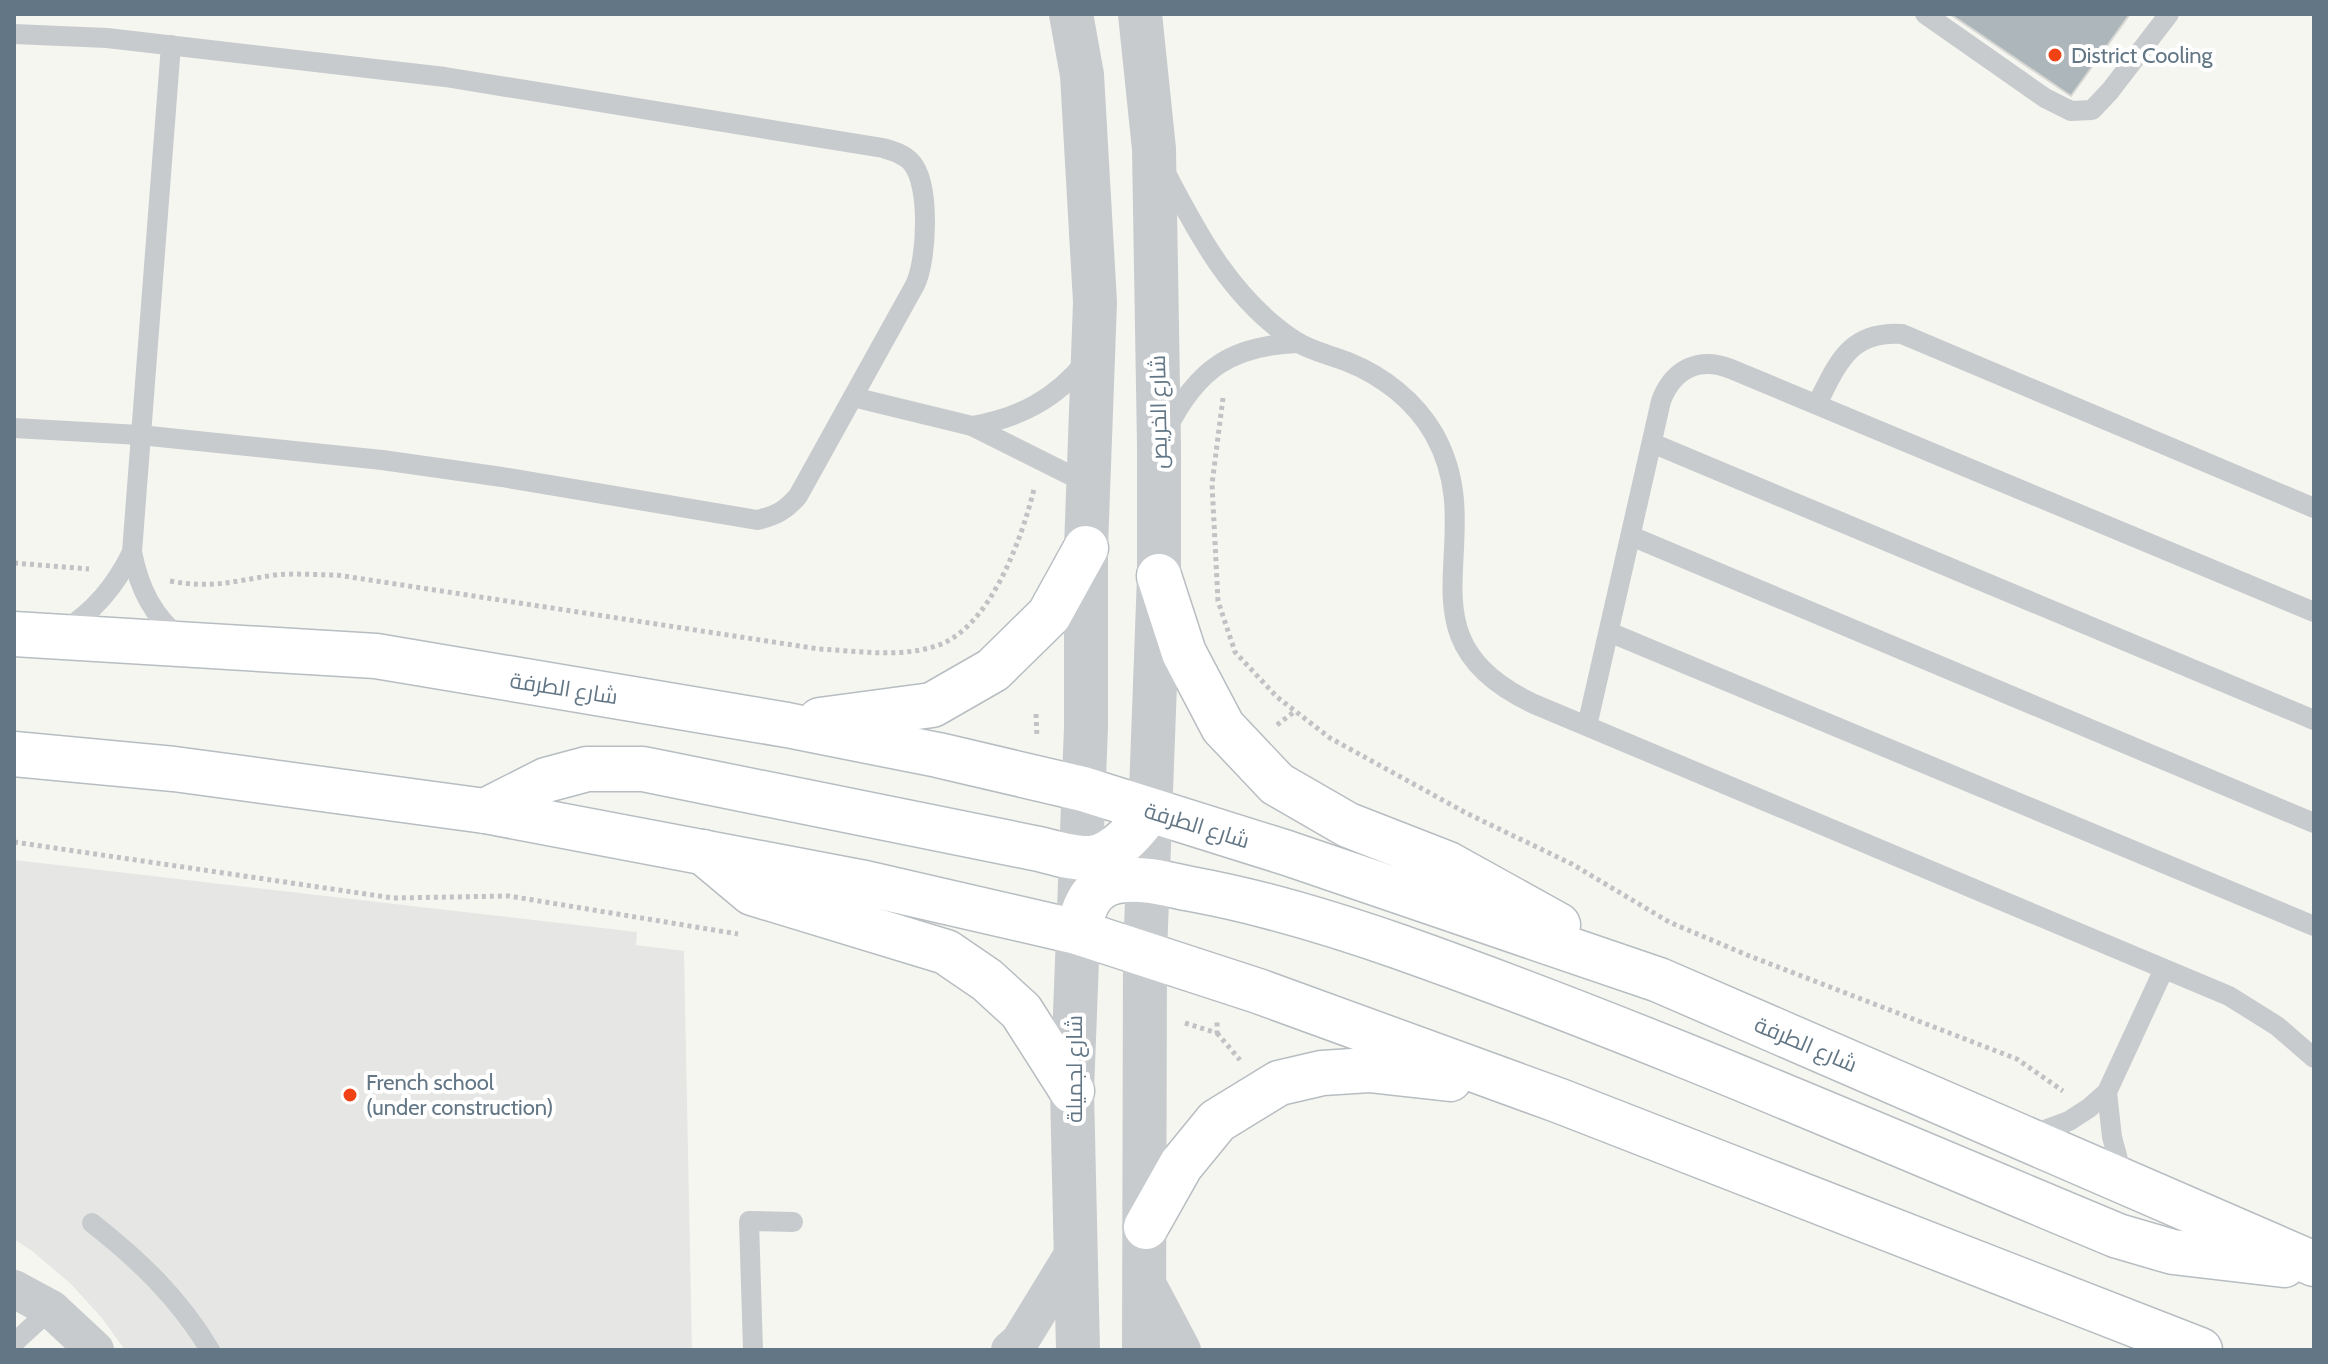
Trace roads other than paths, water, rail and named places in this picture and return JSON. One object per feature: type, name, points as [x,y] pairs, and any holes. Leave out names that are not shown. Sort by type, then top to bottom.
[{"type":"main road","points":[[787,725],[932,705],[993,670],[1049,615],[1086,548]]},
{"type":"main road","points":[[1159,576],[1184,653],[1223,727],[1277,784],[1348,825],[1448,864],[1659,980]]},
{"type":"main road","name":"شارع الطرفة","points":[[34,635],[376,656],[787,725],[938,755],[1083,789],[1287,853],[1659,980],[2314,1266]]},
{"type":"main road","points":[[14,754],[174,769],[485,811],[860,882],[1077,932],[1258,991],[1560,1101],[2200,1350]]},
{"type":"main road","points":[[485,811],[546,780],[587,769],[643,769],[1094,858],[1133,833],[1150,811]]},
{"type":"main road","points":[[701,851],[752,893],[946,952],[987,980],[1021,1011],[1072,1091]]},
{"type":"main road","points":[[1077,932],[1086,901],[1103,885],[1124,879],[1254,901],[1434,960],[1609,1024],[2118,1236],[2173,1252],[2314,1266]]},
{"type":"main road","points":[[1146,1227],[1181,1165],[1217,1121],[1279,1083],[1322,1073],[1369,1070],[1495,1086],[1560,1101]]},
{"type":"street","points":[[1071,14],[1082,75],[1095,302],[1086,548],[1083,789]]},
{"type":"street","name":"شارع الخريص","points":[[1140,14],[1154,149],[1159,446],[1159,576],[1150,811]]},
{"type":"street","name":"شارع لجميلة","points":[[1078,1350],[1072,1091],[1083,789]]},
{"type":"street","points":[[1144,1350],[1145,954],[1150,811]]},
{"type":"street","points":[[1010,1350],[1020,1341],[1077,1248]]},
{"type":"street","points":[[1143,1276],[1182,1350]]},
{"type":"street","points":[[14,1289],[51,1309],[95,1350]]},
{"type":"lane","points":[[1925,14],[2045,98],[2071,111],[2092,110],[2169,14]]},
{"type":"lane","points":[[14,34],[56,34],[171,45],[445,77],[883,148],[904,155],[918,171],[922,181],[923,265],[915,285],[798,496],[781,512],[757,520],[382,460],[140,435],[14,428]]},
{"type":"lane","points":[[34,635],[80,621],[129,574],[171,45]]},
{"type":"lane","points":[[1154,149],[1197,232],[1227,277],[1272,323],[1299,343],[1376,375],[1399,391],[1419,411],[1446,459],[1454,486],[1457,513],[1452,600],[1454,619],[1468,653],[1506,690],[2164,969],[2254,1010],[2314,1058]]},
{"type":"lane","points":[[1817,404],[1840,359],[1849,349],[1874,335],[1902,334],[2314,508]]},
{"type":"lane","points":[[1159,446],[1191,388],[1208,371],[1250,348],[1299,343]]},
{"type":"lane","points":[[972,426],[1001,421],[1028,411],[1053,395],[1075,375],[1093,352]]},
{"type":"lane","points":[[1587,726],[1666,387],[1675,375],[1702,362],[1718,363],[2314,612]]},
{"type":"lane","points":[[853,397],[972,426],[1088,484]]},
{"type":"lane","points":[[1652,443],[2314,720]]},
{"type":"lane","points":[[1631,536],[2314,823]]},
{"type":"lane","points":[[129,574],[156,614],[189,645]]},
{"type":"lane","points":[[1609,632],[2314,926]]},
{"type":"lane","points":[[2023,1137],[2047,1131],[2089,1108],[2107,1092],[2164,969]]},
{"type":"lane","points":[[2107,1092],[2112,1137],[2124,1182]]},
{"type":"lane","points":[[753,1350],[749,1221],[793,1222]]},
{"type":"lane","points":[[92,1223],[154,1274],[183,1309],[210,1350]]},
{"type":"lane","points":[[14,1343],[51,1309]]},
{"type":"place","name":"District Cooling","points":[[2055,55]]},
{"type":"place","name":"French school (under construction)","points":[[350,1095]]}]
